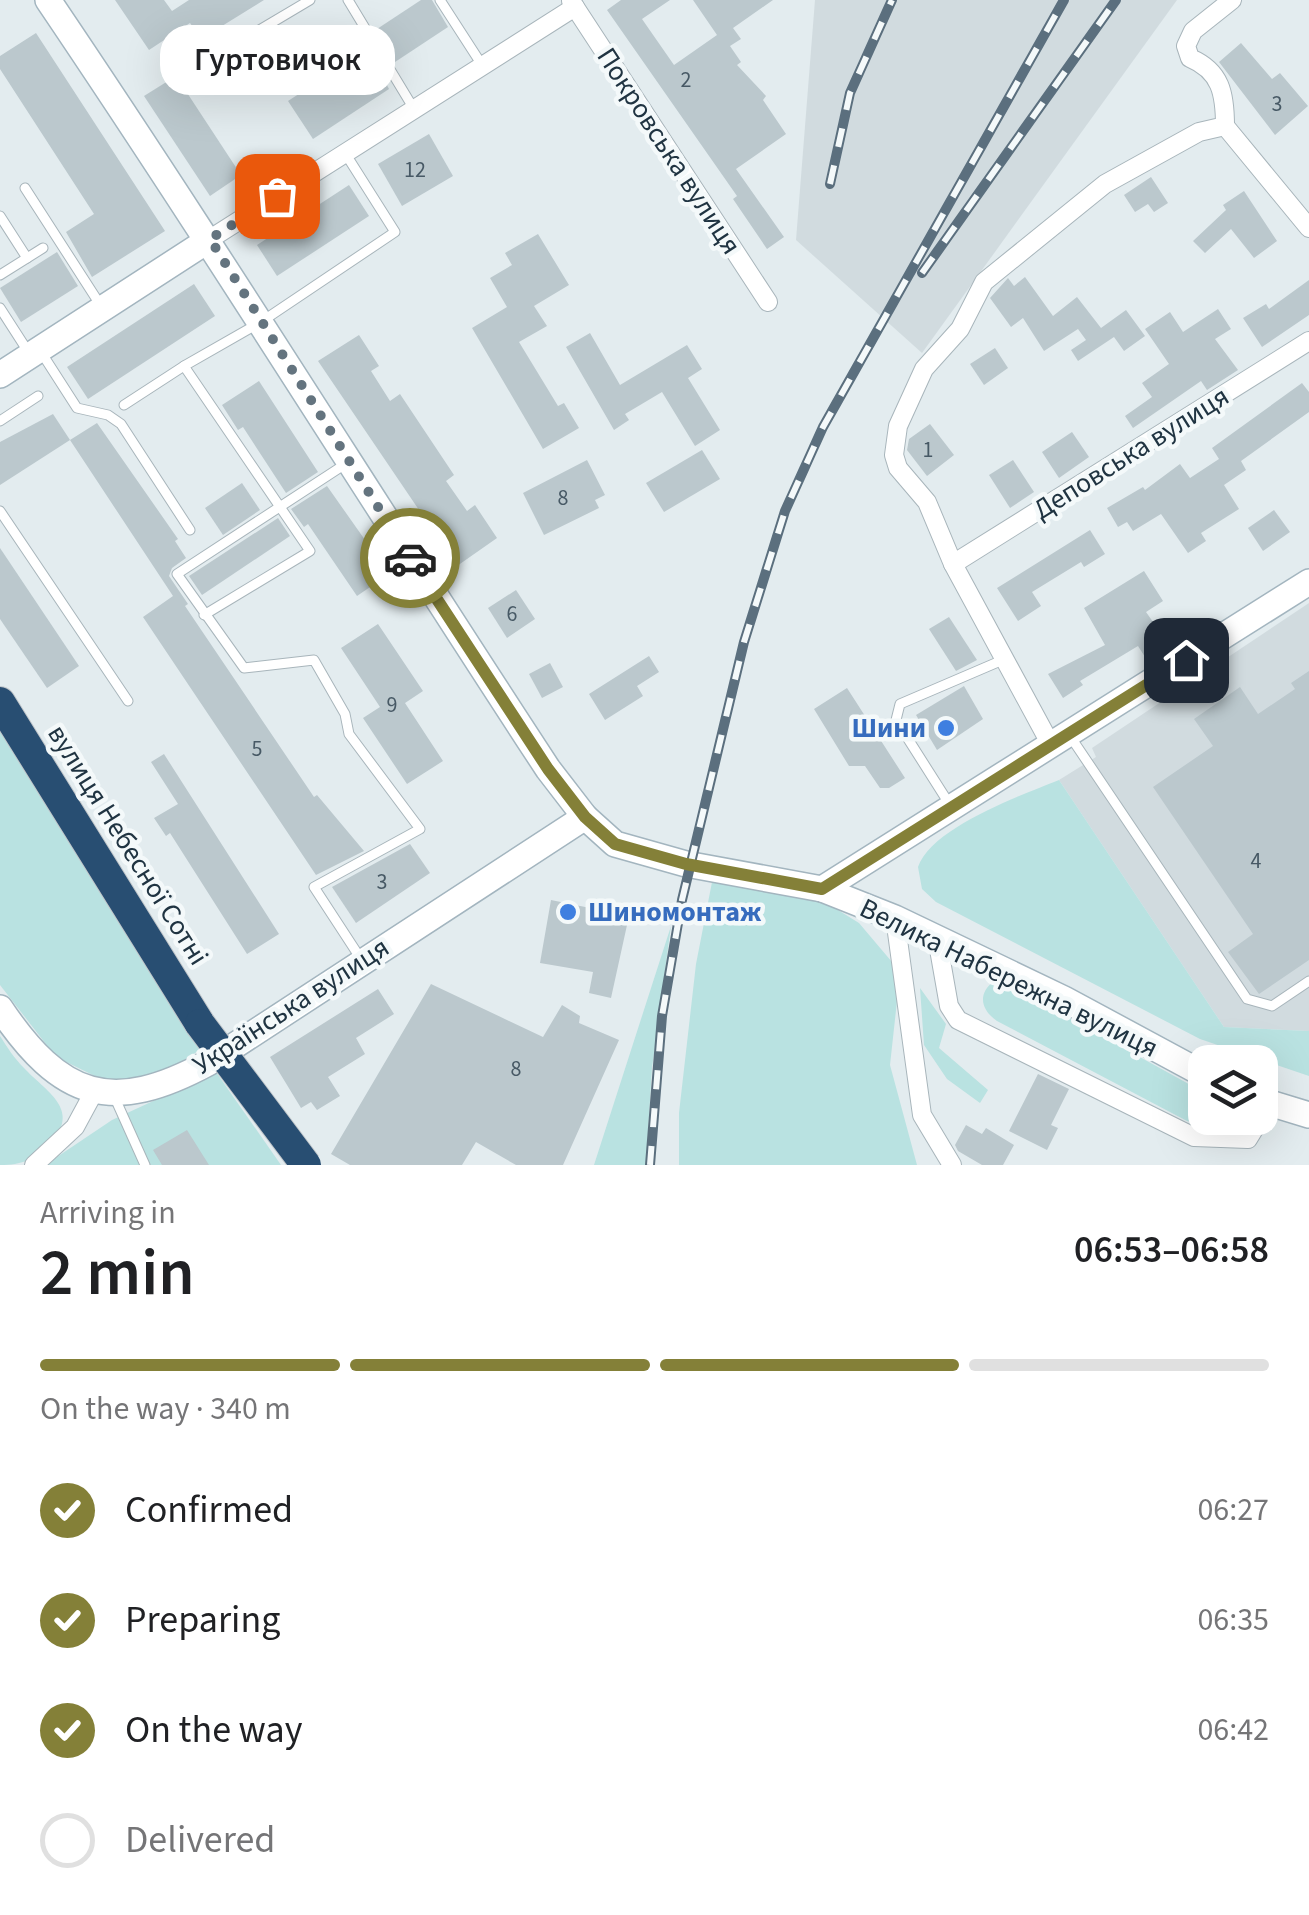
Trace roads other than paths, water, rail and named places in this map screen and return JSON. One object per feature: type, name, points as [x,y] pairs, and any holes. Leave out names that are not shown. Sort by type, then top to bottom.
[{"type":"highway","name":"вулиця Небесної Сотні","points":[[0,702],[200,1024],[306,1165]]},
{"type":"street","name":"Велика Набережна вулиця","points":[[48,0],[210,239],[347,463],[548,769],[585,817],[615,844],[686,864],[822,889],[895,918],[1188,1066]]},
{"type":"street","points":[[1232,0],[1193,31],[1186,46],[1190,58],[1210,66],[1225,101],[1225,126],[1309,228]]},
{"type":"street","points":[[0,376],[577,2]]},
{"type":"street","name":"Покровська вулиця","points":[[577,2],[768,302]]},
{"type":"street","points":[[1060,740],[1004,660],[953,564],[927,502],[898,468],[894,455],[898,426],[924,369],[960,329],[984,282],[1104,184],[1200,132],[1225,126]]},
{"type":"street","name":"Деповська вулиця","points":[[953,564],[1309,341]]},
{"type":"street","points":[[822,889],[1309,582]]},
{"type":"street","name":"Українська вулиця","points":[[104,1092],[136,1093],[176,1080],[585,817]]},
{"type":"street","points":[[895,918],[908,984],[922,1115],[952,1165]]},
{"type":"street","points":[[937,938],[949,1006],[958,1020],[1188,1134]]},
{"type":"street","points":[[0,1008],[51,1069],[104,1092],[34,1165]]},
{"type":"street","points":[[1278,1105],[1309,1114]]},
{"type":"street","points":[[1190,1135],[1249,1135]]},
{"type":"lane","points":[[246,38],[310,0]]},
{"type":"lane","points":[[348,0],[414,109]]},
{"type":"lane","points":[[440,0],[482,66]]},
{"type":"lane","points":[[124,404],[260,322],[395,232],[344,153]]},
{"type":"lane","points":[[25,188],[103,308]]},
{"type":"lane","points":[[0,216],[26,258]]},
{"type":"lane","points":[[0,275],[43,248]]},
{"type":"lane","points":[[0,308],[77,408],[108,415],[121,424],[190,530]]},
{"type":"lane","points":[[184,366],[310,551],[204,615]]},
{"type":"lane","points":[[0,421],[38,396]]},
{"type":"lane","points":[[347,463],[177,574],[244,668],[314,660],[346,714],[349,734],[420,829],[314,886],[362,960]]},
{"type":"lane","points":[[0,511],[128,701]]},
{"type":"lane","points":[[952,807],[896,720],[895,712],[900,704],[1004,660]]},
{"type":"lane","points":[[1060,740],[1247,999],[1272,1006],[1309,981]]},
{"type":"lane","points":[[104,1092],[146,1165]]},
{"type":"railway","points":[[830,184],[850,93],[892,0]]},
{"type":"railway","points":[[650,1165],[662,1016],[682,900],[744,642],[785,511],[823,427],[1064,0]]},
{"type":"railway","points":[[922,273],[1116,0]]},
{"type":"place","name":"Гуртовичок","points":[[277,196]]},
{"type":"place","name":"Шини","points":[[946,728]]},
{"type":"place","name":"Шиномонтаж","points":[[568,912]]}]
